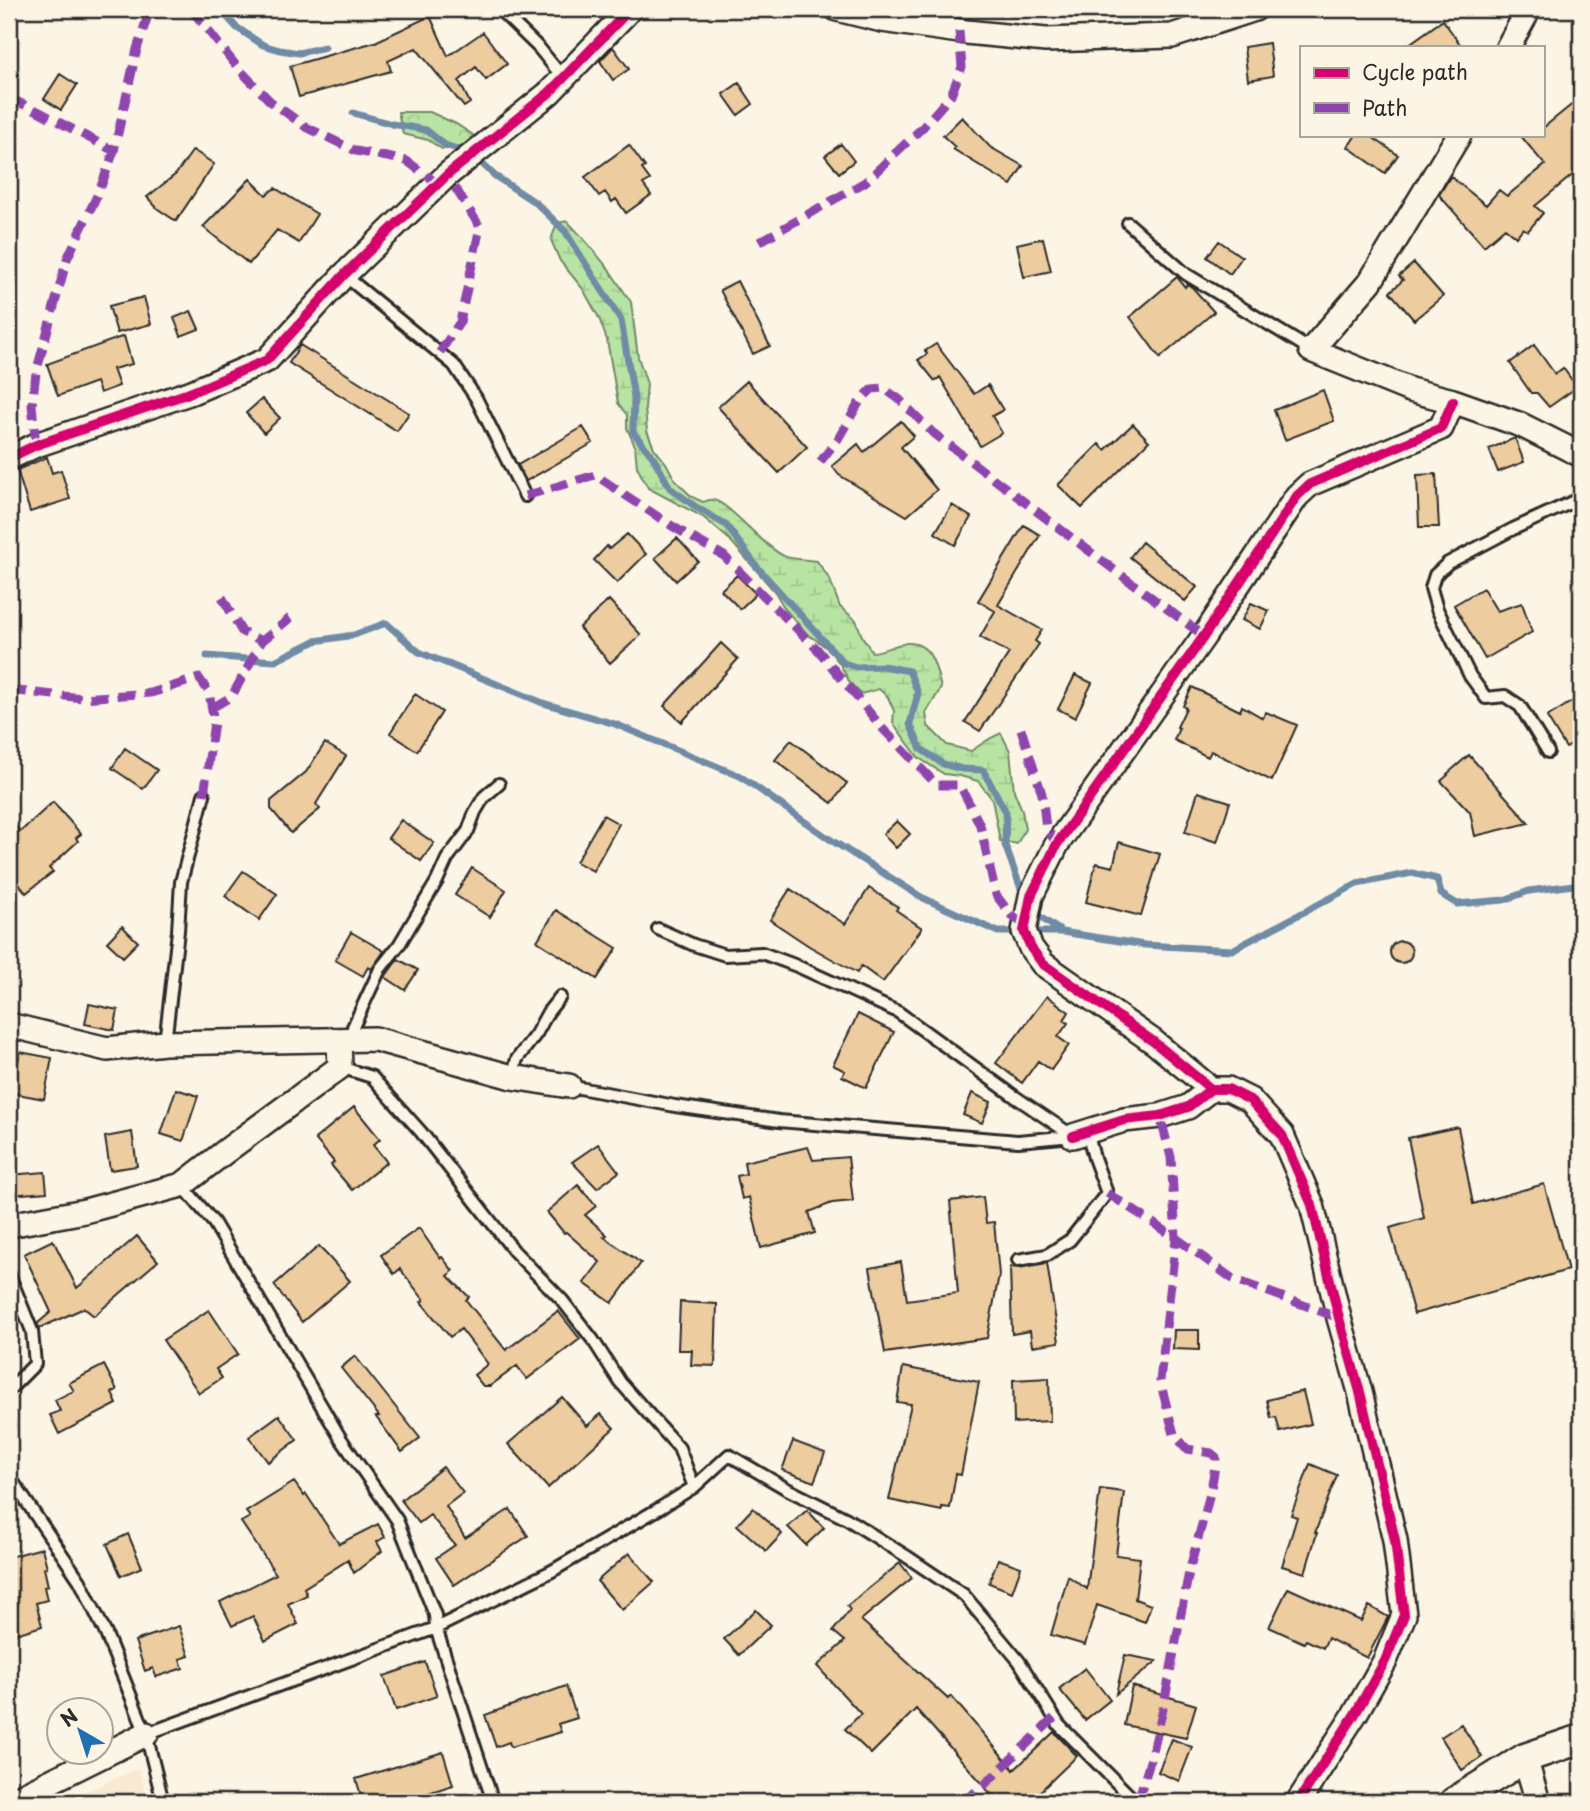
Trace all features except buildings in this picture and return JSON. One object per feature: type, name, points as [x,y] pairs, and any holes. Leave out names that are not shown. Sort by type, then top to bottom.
[{"type":"street","points":[[9,458],[36,446],[192,392],[267,360],[344,275],[447,175],[549,93],[630,9]]},
{"type":"street","points":[[837,9],[882,20],[1046,40],[1171,36],[1255,9]]},
{"type":"street","points":[[1509,46],[1530,9]]},
{"type":"street","points":[[1457,136],[1370,282],[1311,350],[1410,390],[1453,401],[1521,425],[1581,455]]},
{"type":"street","points":[[1298,1802],[1355,1714],[1385,1661],[1404,1615],[1395,1540],[1312,1205],[1282,1135],[1250,1100],[1228,1090],[1211,1089],[1154,1042],[1044,964],[1031,948],[1024,931],[1031,896],[1057,844],[1205,636],[1297,496],[1310,484],[1441,428],[1453,401]]},
{"type":"street","points":[[9,1025],[107,1049],[165,1043],[374,1039],[512,1077],[569,1086]]},
{"type":"street","points":[[9,1226],[85,1211],[182,1185],[340,1068],[345,1040]]},
{"type":"street","points":[[1080,1134],[1124,1120],[1160,1116],[1188,1107],[1211,1089]]},
{"type":"street","points":[[9,1802],[146,1734]]},
{"type":"street","points":[[1454,1802],[1525,1758],[1581,1739]]},
{"type":"street","points":[[1525,1758],[1538,1802]]},
{"type":"lane","points":[[499,9],[540,48],[564,79]]},
{"type":"lane","points":[[1128,223],[1186,274],[1311,350]]},
{"type":"lane","points":[[344,275],[454,365],[477,398],[525,496]]},
{"type":"lane","points":[[1548,752],[1520,706],[1505,696],[1486,698],[1470,676],[1437,609],[1431,588],[1435,575],[1448,564],[1513,529],[1581,499]]},
{"type":"lane","points":[[345,1040],[380,969],[437,881],[447,859],[468,831],[484,797],[499,784]]},
{"type":"lane","points":[[165,1043],[181,882],[204,795]]},
{"type":"lane","points":[[658,929],[725,955],[762,953],[898,1012],[1014,1096],[1080,1134],[1094,1158],[1107,1192],[1070,1240],[1047,1255],[1018,1260]]},
{"type":"lane","points":[[512,1077],[517,1059],[559,996]]},
{"type":"lane","points":[[340,1068],[372,1077],[421,1132],[514,1251],[562,1300],[593,1340],[620,1382],[679,1448],[694,1487]]},
{"type":"lane","points":[[569,1086],[675,1107],[779,1121],[1018,1141],[1080,1134]]},
{"type":"lane","points":[[182,1185],[214,1223],[341,1439],[397,1520],[435,1615],[436,1628],[493,1802]]},
{"type":"lane","points":[[9,1274],[32,1331],[35,1364],[9,1390]]},
{"type":"lane","points":[[146,1734],[436,1628],[552,1571],[694,1487],[729,1455],[846,1519],[964,1595],[1019,1661],[1059,1725],[1136,1802]]},
{"type":"lane","points":[[9,1476],[80,1581],[106,1634],[146,1734],[163,1802]]},
{"type":"shaded area","points":[[138,1768],[148,1802],[64,1802]]},
{"type":"green space","points":[[398,112],[430,112],[473,135],[458,149],[442,149],[428,140],[403,134]]},
{"type":"green space","points":[[567,221],[608,268],[631,302],[638,357],[647,384],[647,431],[654,448],[675,480],[692,497],[703,502],[712,500],[728,508],[766,544],[784,556],[817,561],[830,580],[840,607],[856,620],[872,652],[906,643],[922,646],[927,651],[935,664],[941,688],[926,713],[928,726],[947,745],[971,751],[1001,733],[1010,751],[1014,791],[1022,810],[1025,829],[1017,844],[1000,841],[992,799],[978,781],[944,774],[919,758],[893,723],[894,711],[888,697],[879,689],[861,694],[850,683],[829,650],[808,635],[730,540],[703,517],[648,488],[637,467],[635,446],[627,428],[627,415],[618,403],[607,340],[599,318],[583,289],[560,261],[551,240],[557,223]]},
{"type":"waterway","points":[[220,9],[236,27],[263,45],[299,53],[325,47]]},
{"type":"waterway","points":[[353,113],[426,130],[445,145],[466,152]]},
{"type":"waterway","points":[[476,158],[495,176],[536,203],[565,231],[621,320],[634,397],[633,432],[653,457],[670,488],[726,525],[758,568],[844,663],[856,667],[883,666],[909,671],[918,693],[910,724],[921,749],[943,764],[962,769],[983,770],[1006,812],[1005,845],[1024,897]]},
{"type":"waterway","points":[[207,656],[275,661],[315,641],[354,635],[386,623],[419,652],[543,703],[615,724],[740,776],[828,838],[921,897],[998,932],[1062,932],[1145,945],[1232,950],[1357,884],[1412,873],[1437,879],[1441,894],[1457,904],[1504,900],[1529,891],[1581,884]]},
{"type":"waterway","points":[[1031,911],[1062,932]]},
{"type":"marked path","points":[[36,445],[32,405],[36,373],[67,259],[100,189],[114,151],[137,49],[150,9]]},
{"type":"marked path","points":[[191,9],[238,68],[270,101],[306,127],[356,151],[407,161],[438,184]]},
{"type":"marked path","points":[[759,242],[865,182],[923,127],[951,95],[962,67],[959,31]]},
{"type":"marked path","points":[[9,98],[114,151]]},
{"type":"marked path","points":[[440,352],[460,322],[480,227],[447,175]]},
{"type":"marked path","points":[[820,462],[838,439],[860,401],[872,389],[883,388],[899,399],[932,432],[1204,636]]},
{"type":"marked path","points":[[525,496],[595,475],[672,526],[724,556],[818,650],[883,729],[937,785],[960,785],[980,825],[996,895],[1012,916],[1025,925]]},
{"type":"marked path","points":[[222,597],[242,632],[262,641]]},
{"type":"marked path","points":[[212,708],[232,696],[262,641],[290,618]]},
{"type":"marked path","points":[[9,690],[82,698],[151,693],[199,678],[209,692],[214,722],[204,795]]},
{"type":"marked path","points":[[1021,729],[1042,794],[1046,828],[1057,844]]},
{"type":"marked path","points":[[1137,1802],[1161,1719],[1188,1577],[1208,1502],[1216,1457],[1211,1453],[1187,1449],[1174,1434],[1160,1381],[1176,1238],[1171,1157],[1160,1116]]},
{"type":"marked path","points":[[1107,1193],[1233,1279],[1339,1318]]},
{"type":"marked path","points":[[961,1802],[980,1789],[1054,1718]]},
{"type":"cycle path","points":[[9,458],[36,445],[192,392],[267,360],[344,275],[447,175],[549,93],[630,9]]},
{"type":"cycle path","points":[[1211,1089],[1154,1042],[1043,964],[1031,948],[1024,931],[1031,896],[1057,844],[1204,636],[1297,496],[1310,484],[1441,428],[1453,401]]},
{"type":"cycle path","points":[[1073,1136],[1124,1120],[1160,1116],[1188,1107],[1211,1089],[1228,1089],[1250,1100],[1282,1135],[1312,1205],[1395,1540],[1404,1615],[1385,1661],[1355,1714],[1298,1802]]}]
